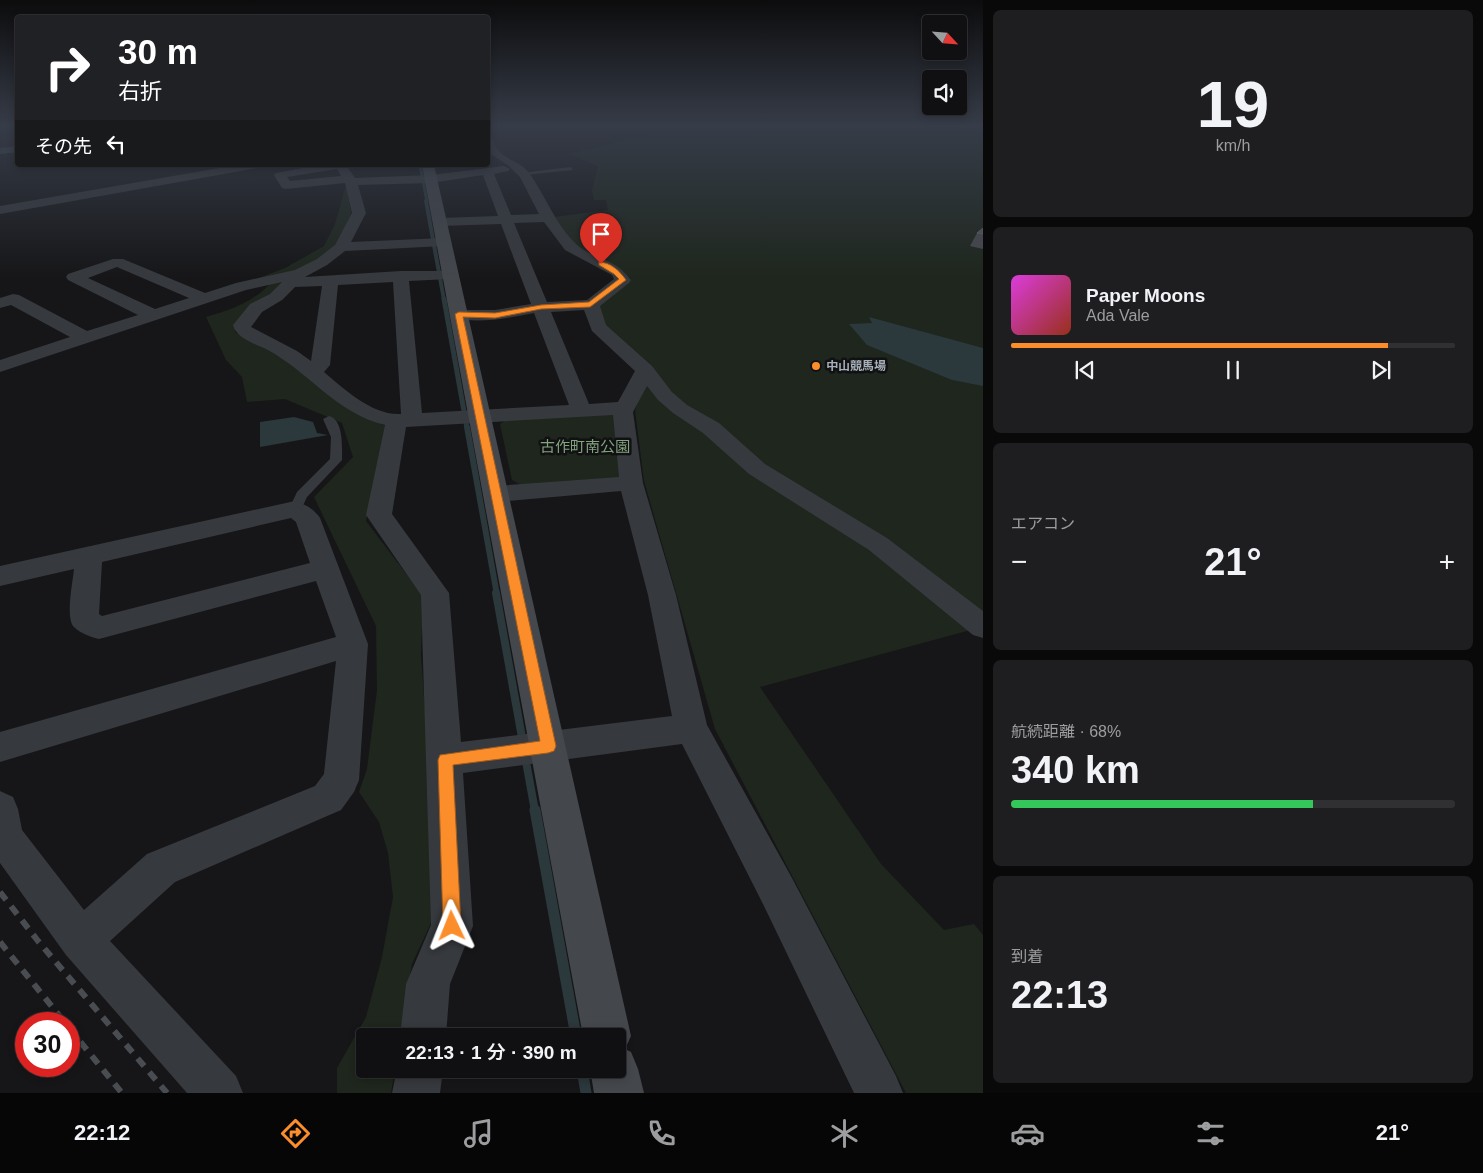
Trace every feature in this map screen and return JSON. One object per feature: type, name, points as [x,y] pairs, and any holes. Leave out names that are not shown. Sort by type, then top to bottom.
[{"type":"street","points":[[0,210],[160,177]]},
{"type":"street","points":[[281,177],[286,185],[380,177]]},
{"type":"street","points":[[348,177],[358,213],[341,247],[322,262],[294,279],[276,297],[256,308],[242,325],[242,330],[290,355],[341,396],[379,419],[404,421],[625,408]]},
{"type":"street","points":[[431,177],[605,1028]]},
{"type":"street","points":[[489,177],[581,410]]},
{"type":"street","points":[[459,314],[495,315],[541,307],[590,304],[623,280],[617,272],[570,248],[548,218],[524,177]]},
{"type":"street","points":[[341,247],[442,232],[506,220],[548,218]]},
{"type":"street","points":[[155,316],[74,277],[118,262],[205,299]]},
{"type":"street","points":[[0,366],[242,286],[294,279],[331,280],[450,274]]},
{"type":"street","points":[[401,276],[404,421],[379,515],[435,593],[452,926],[428,984],[424,1028]]},
{"type":"street","points":[[313,372],[320,365],[331,280]]},
{"type":"street","points":[[0,303],[13,299],[86,338]]},
{"type":"street","points":[[590,304],[598,327],[645,370],[665,396],[680,409],[711,428],[757,469],[878,544],[983,627]]},
{"type":"street","points":[[645,370],[623,412],[631,484],[662,595],[691,728],[778,892],[879,1093]]},
{"type":"street","points":[[496,494],[631,484]]},
{"type":"street","points":[[0,576],[295,509],[307,518],[353,644],[341,780],[328,798],[161,868],[81,940]]},
{"type":"street","points":[[88,556],[84,619],[100,628],[326,569]]},
{"type":"street","points":[[0,747],[353,644]]},
{"type":"street","points":[[445,760],[691,728]]},
{"type":"street","points":[[0,809],[5,838],[81,940],[219,1093]]},
{"type":"street","points":[[416,1093],[418,1078]]},
{"type":"street","points":[[616,1078],[619,1093]]},
{"type":"lane","points":[[295,509],[301,495],[336,460],[337,438],[329,419]]},
{"type":"green space","name":"中山競馬場","points":[[595,177],[983,177],[983,618],[761,465],[684,407],[602,324],[597,306],[631,279],[623,271],[575,246],[553,217],[608,210],[606,200],[594,200],[592,191]]},
{"type":"green space","points":[[346,185],[351,213],[349,223],[333,248],[237,324],[235,332],[284,357],[332,398],[387,427],[366,521],[423,596],[421,655],[429,765],[432,921],[412,964],[402,1028],[360,1028],[366,1017],[382,957],[393,897],[388,853],[379,822],[359,792],[367,769],[377,690],[376,626],[314,497],[353,457],[342,423],[285,399],[247,402],[242,377],[226,360],[206,317],[225,311],[253,298],[275,278],[245,283],[285,268],[324,246],[335,224]]},
{"type":"green space","points":[[646,380],[872,547],[973,630],[760,687],[881,864],[944,930],[974,924],[983,935],[983,1093],[906,1093],[715,729],[644,481],[635,410]]},
{"type":"green space","name":"古作町南公園","points":[[616,411],[625,478],[521,485],[512,480],[500,424],[509,418]]},
{"type":"green space","points":[[356,1035],[356,1078],[394,1078],[391,1093],[337,1093],[337,1068]]},
{"type":"shaded area","points":[[869,317],[983,348],[983,386],[952,380],[867,345],[849,324],[872,323]]},
{"type":"shaded area","points":[[294,417],[313,422],[317,433],[328,435],[260,447],[260,422]]},
{"type":"building","points":[[983,228],[983,234],[977,233]]},
{"type":"waterway","points":[[422,177],[427,202]]},
{"type":"waterway","points":[[426,201],[444,300]]},
{"type":"waterway","points":[[444,299],[467,428]]},
{"type":"waterway","points":[[467,427],[497,595]]},
{"type":"waterway","points":[[496,593],[523,743]]},
{"type":"waterway","points":[[525,756],[535,811]]},
{"type":"waterway","points":[[535,810],[575,1028]]},
{"type":"waterway","points":[[584,1078],[586,1093]]},
{"type":"railway","points":[[0,892],[38,941],[167,1093]]},
{"type":"railway","points":[[0,942],[56,1012]]},
{"type":"railway","points":[[80,1041],[122,1093]]},
{"type":"place","name":"中山競馬場","points":[[816,366]]},
{"type":"route","points":[[452,926],[445,760],[548,746],[459,314],[495,315],[541,307],[590,304],[623,280],[617,272],[601,264]]}]
